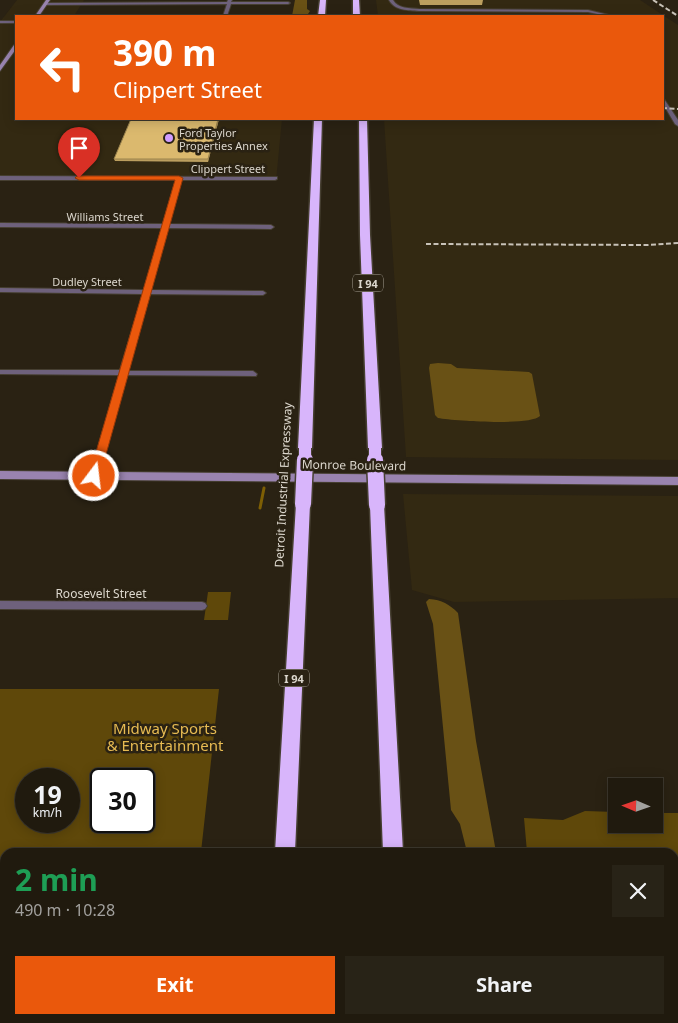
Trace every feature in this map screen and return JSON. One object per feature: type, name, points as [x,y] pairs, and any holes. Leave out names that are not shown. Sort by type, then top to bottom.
[{"type":"highway","points":[[321,0],[322,13]]},
{"type":"highway","points":[[356,0],[357,15]]},
{"type":"highway","points":[[365,8],[365,15]]},
{"type":"highway","name":"Detroit Industrial Expressway","points":[[285,848],[305,448],[318,120]]},
{"type":"highway","name":"I 94","points":[[363,120],[365,236],[393,848]]},
{"type":"street","points":[[392,0],[395,6],[412,10],[592,11],[607,15]]},
{"type":"street","points":[[38,15],[47,2],[288,3]]},
{"type":"street","points":[[225,15],[229,2]]},
{"type":"street","points":[[0,22],[15,22]]},
{"type":"street","points":[[0,69],[15,48]]},
{"type":"street","points":[[0,58],[8,59]]},
{"type":"street","points":[[664,100],[678,124]]},
{"type":"street","name":"Clippert Street","points":[[0,178],[275,178]]},
{"type":"street","points":[[94,476],[179,178]]},
{"type":"street","name":"Williams Street","points":[[0,225],[271,227]]},
{"type":"street","name":"Dudley Street","points":[[0,290],[263,293]]},
{"type":"street","points":[[0,372],[253,374]]},
{"type":"street","name":"Monroe Boulevard","points":[[0,475],[678,481]]},
{"type":"street","name":"Roosevelt Street","points":[[0,605],[202,606]]},
{"type":"shaded area","points":[[17,0],[84,0],[75,15],[15,15],[15,120],[282,120],[276,181],[0,178],[0,22]]},
{"type":"shaded area","points":[[295,0],[307,0],[310,15],[292,15]]},
{"type":"shaded area","points":[[376,0],[640,0],[663,15],[378,15]]},
{"type":"shaded area","points":[[664,16],[678,25],[678,460],[406,457],[384,120],[664,120]]},
{"type":"shaded area","points":[[430,364],[451,364],[457,368],[529,372],[532,374],[540,416],[533,419],[508,422],[438,418],[435,415],[429,368]]},
{"type":"shaded area","points":[[403,494],[678,496],[678,598],[454,602],[412,590]]},
{"type":"shaded area","points":[[429,599],[438,600],[452,607],[458,613],[476,741],[495,848],[466,848],[460,824],[451,810],[433,624],[426,602]]},
{"type":"green space","points":[[208,592],[231,592],[228,620],[204,620]]},
{"type":"green space","name":"Midway Sports & Entertainment","points":[[0,689],[219,689],[201,848],[0,848]]},
{"type":"green space","points":[[585,811],[608,812],[608,833],[663,833],[663,813],[678,813],[678,848],[527,848],[524,818],[563,820]]},
{"type":"building","name":"Ford Taylor Properties Annex","points":[[131,120],[218,120],[208,159],[114,159]]},
{"type":"waterway","points":[[260,508],[264,488]]},
{"type":"railway","points":[[653,0],[678,16]]},
{"type":"railway","points":[[664,108],[678,109]]},
{"type":"railway","points":[[426,244],[648,245],[678,243]]},
{"type":"place","name":"Ford Taylor Properties Annex","points":[[169,138]]},
{"type":"route","points":[[79,178],[179,178],[94,476]]}]
